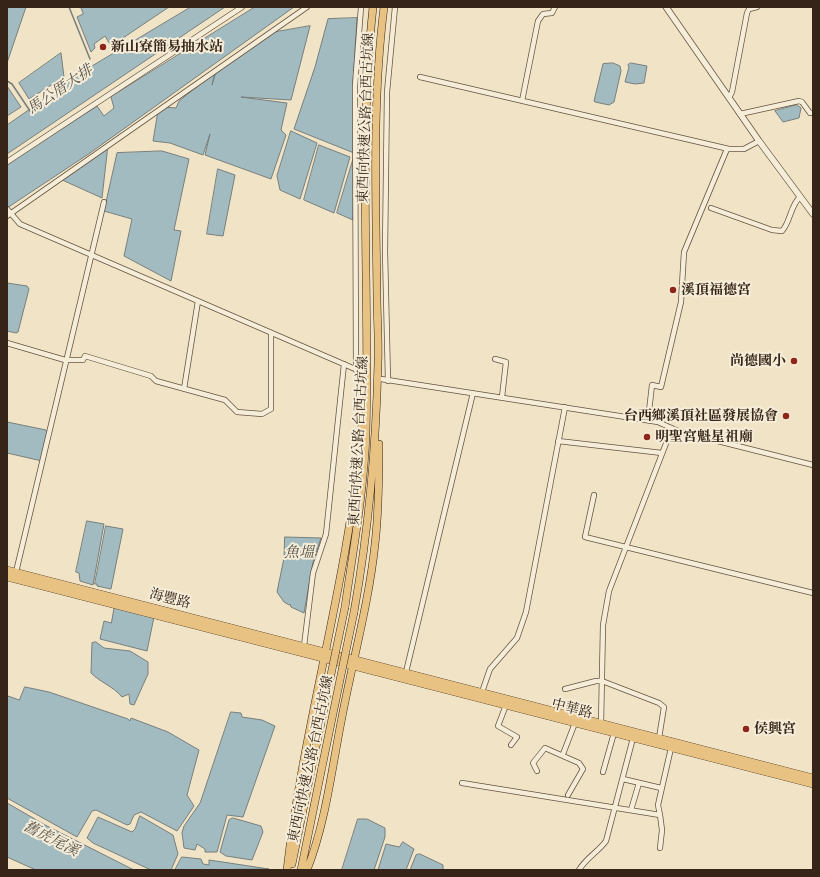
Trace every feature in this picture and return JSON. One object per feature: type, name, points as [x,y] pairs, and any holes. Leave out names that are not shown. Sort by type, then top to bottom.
[{"type":"main road","name":"東西向快速公路 台西古坑線","points":[[290,870],[345,607],[361,502],[366,434],[367,298],[365,130],[368,50],[373,7]]},
{"type":"main road","name":"東西向快速公路 台西古坑線","points":[[301,870],[354,612],[364,556],[372,490],[378,362],[376,147],[379,53],[384,7]]},
{"type":"main road","points":[[307,870],[314,853],[327,795],[352,663],[367,598],[375,545],[379,494],[378,362]]},
{"type":"main road","points":[[287,870],[299,788],[326,656],[353,493],[360,446],[366,364]]},
{"type":"main road","name":"海豐路","points":[[7,570],[304,646],[326,656]]},
{"type":"main road","name":"海豐路","points":[[7,577],[326,656]]},
{"type":"main road","name":"中華路","points":[[326,656],[575,723],[601,726],[633,738],[813,784]]},
{"type":"main road","name":"中華路","points":[[352,663],[406,672],[601,726],[659,738],[813,778]]},
{"type":"street","points":[[7,162],[242,7]]},
{"type":"street","points":[[9,215],[307,7]]},
{"type":"street","points":[[356,370],[355,86],[361,7]]},
{"type":"street","points":[[388,381],[385,244],[387,92],[394,7]]},
{"type":"street","points":[[522,101],[538,21],[543,14],[552,13],[555,7]]},
{"type":"street","points":[[666,7],[740,114],[813,214]]},
{"type":"street","points":[[729,98],[732,92],[749,9],[757,7]]},
{"type":"street","points":[[420,77],[727,149],[744,149],[759,140]]},
{"type":"street","points":[[740,114],[799,101],[802,102],[810,113],[813,113]]},
{"type":"street","points":[[648,420],[652,385],[661,387],[674,337],[681,302],[684,252],[727,149]]},
{"type":"street","points":[[711,208],[772,230],[782,231],[786,226],[795,201],[800,197]]},
{"type":"street","points":[[16,572],[90,254],[104,202]]},
{"type":"street","points":[[7,209],[9,215],[20,224],[362,372]]},
{"type":"street","points":[[184,389],[198,301]]},
{"type":"street","points":[[7,343],[66,360],[82,360],[85,356],[151,376],[156,381],[225,400],[237,412],[262,414],[271,409],[271,333]]},
{"type":"street","points":[[495,359],[506,362],[502,397]]},
{"type":"street","points":[[304,646],[313,573],[326,534],[344,364]]},
{"type":"street","points":[[381,379],[648,420],[658,422],[672,428],[813,465]]},
{"type":"street","points":[[406,672],[473,393]]},
{"type":"street","points":[[482,692],[490,670],[517,638],[526,612],[544,524],[565,407]]},
{"type":"street","points":[[601,726],[603,625],[609,591],[672,428]]},
{"type":"street","points":[[558,441],[662,453]]},
{"type":"street","points":[[594,495],[584,537],[813,593]]},
{"type":"street","points":[[565,689],[596,680],[659,703],[664,707],[659,738]]},
{"type":"street","points":[[506,705],[498,726],[517,737],[511,745]]},
{"type":"street","points":[[563,754],[575,723]]},
{"type":"street","points":[[603,772],[614,732]]},
{"type":"street","points":[[579,870],[587,859],[598,851],[606,841],[616,808],[633,738]]},
{"type":"street","points":[[537,771],[533,763],[545,748],[563,754],[579,763],[583,769],[582,774],[568,795]]},
{"type":"street","points":[[660,848],[662,830],[658,805],[671,748]]},
{"type":"street","points":[[623,779],[661,788]]},
{"type":"street","points":[[462,783],[660,815]]},
{"type":"street","points":[[631,810],[639,783]]},
{"type":"water","points":[[7,7],[26,7],[7,63]]},
{"type":"water","points":[[81,7],[169,7],[111,46],[105,36],[94,44],[95,48],[91,52],[77,17],[83,14]]},
{"type":"water","name":"馬公厝大排","points":[[191,7],[225,7],[7,154],[7,125],[92,66]]},
{"type":"water","points":[[255,7],[294,7],[90,153],[7,208],[7,164],[97,106],[104,116],[114,108],[111,97]]},
{"type":"water","points":[[357,18],[353,84],[354,153],[294,129],[315,67],[328,19]]},
{"type":"water","points":[[310,26],[291,100],[241,97],[287,103],[281,130],[286,135],[271,179],[205,155],[210,134],[203,155],[170,143],[153,141],[158,111],[164,107],[176,108],[179,101],[215,72],[212,85],[216,72],[275,32]]},
{"type":"water","points":[[61,53],[64,77],[29,99],[19,83]]},
{"type":"water","points":[[613,63],[620,66],[621,71],[614,102],[609,105],[595,102],[603,64]]},
{"type":"water","points":[[631,63],[647,66],[644,83],[635,84],[625,82],[629,67],[628,65]]},
{"type":"water","points":[[7,86],[21,107],[7,116]]},
{"type":"water","points":[[797,105],[801,108],[799,118],[783,122],[775,111]]},
{"type":"water","points":[[291,131],[317,143],[300,199],[280,190],[277,176]]},
{"type":"water","points":[[108,145],[102,198],[60,179]]},
{"type":"water","points":[[319,145],[350,157],[334,213],[304,200]]},
{"type":"water","points":[[162,151],[189,159],[174,230],[181,231],[171,281],[124,256],[132,219],[104,211],[117,153]]},
{"type":"water","points":[[354,156],[353,220],[337,213]]},
{"type":"water","points":[[218,169],[235,175],[223,236],[207,234]]},
{"type":"water","points":[[7,283],[27,286],[29,289],[18,332],[16,333],[7,331]]},
{"type":"water","points":[[7,422],[46,430],[48,436],[42,461],[7,453]]},
{"type":"water","points":[[87,521],[104,524],[93,585],[80,581],[79,573],[76,572]]},
{"type":"water","points":[[106,526],[123,529],[111,589],[97,586],[97,584],[95,584]]},
{"type":"water","name":"魚塭","points":[[285,537],[321,538],[313,562],[304,613],[284,602],[277,592],[284,558]]},
{"type":"water","points":[[115,605],[154,617],[147,651],[100,639],[104,621],[111,623]]},
{"type":"water","points":[[96,642],[104,648],[130,651],[148,662],[148,674],[134,705],[130,704],[129,694],[122,697],[115,690],[91,673],[92,643]]},
{"type":"water","points":[[25,687],[49,692],[128,719],[130,721],[131,718],[168,732],[199,750],[187,795],[194,806],[177,831],[141,812],[134,815],[130,824],[127,825],[96,810],[92,811],[77,837],[7,798],[7,699],[8,696],[19,700]]},
{"type":"water","points":[[231,712],[241,713],[242,717],[262,720],[275,726],[243,817],[227,815],[217,852],[205,852],[205,849],[197,844],[195,850],[184,848],[182,833],[184,826],[200,803]]},
{"type":"water","name":"舊虎尾溪","points":[[7,803],[47,826],[134,870],[36,870],[7,857]]},
{"type":"water","points":[[140,816],[173,835],[178,854],[171,870],[151,870],[93,843],[87,838],[98,817],[132,832],[135,829]]},
{"type":"water","points":[[233,818],[261,826],[263,832],[252,860],[226,856],[220,852],[229,820]]},
{"type":"water","points":[[358,819],[367,819],[385,828],[385,837],[374,870],[342,870]]},
{"type":"water","points":[[403,842],[414,849],[406,870],[378,870],[386,844],[399,847]]},
{"type":"water","points":[[420,854],[443,865],[443,870],[410,870],[416,855]]},
{"type":"water","points":[[182,857],[201,859],[203,864],[209,865],[209,860],[269,869],[175,870]]},
{"type":"waterway","name":"馬公厝大排","points":[[69,7],[90,59]]},
{"type":"waterway","name":"馬公厝大排","points":[[7,81],[12,84],[30,111]]},
{"type":"place","name":"新山寮簡易抽水站","points":[[103,47]]},
{"type":"place","name":"溪頂福德宮","points":[[673,290]]},
{"type":"place","name":"尚德國小","points":[[794,361]]},
{"type":"place","name":"台西鄉溪頂社區發展協會","points":[[786,416]]},
{"type":"place","name":"明聖宮魁星祖廟","points":[[647,437]]},
{"type":"place","name":"侯興宮","points":[[746,729]]}]
